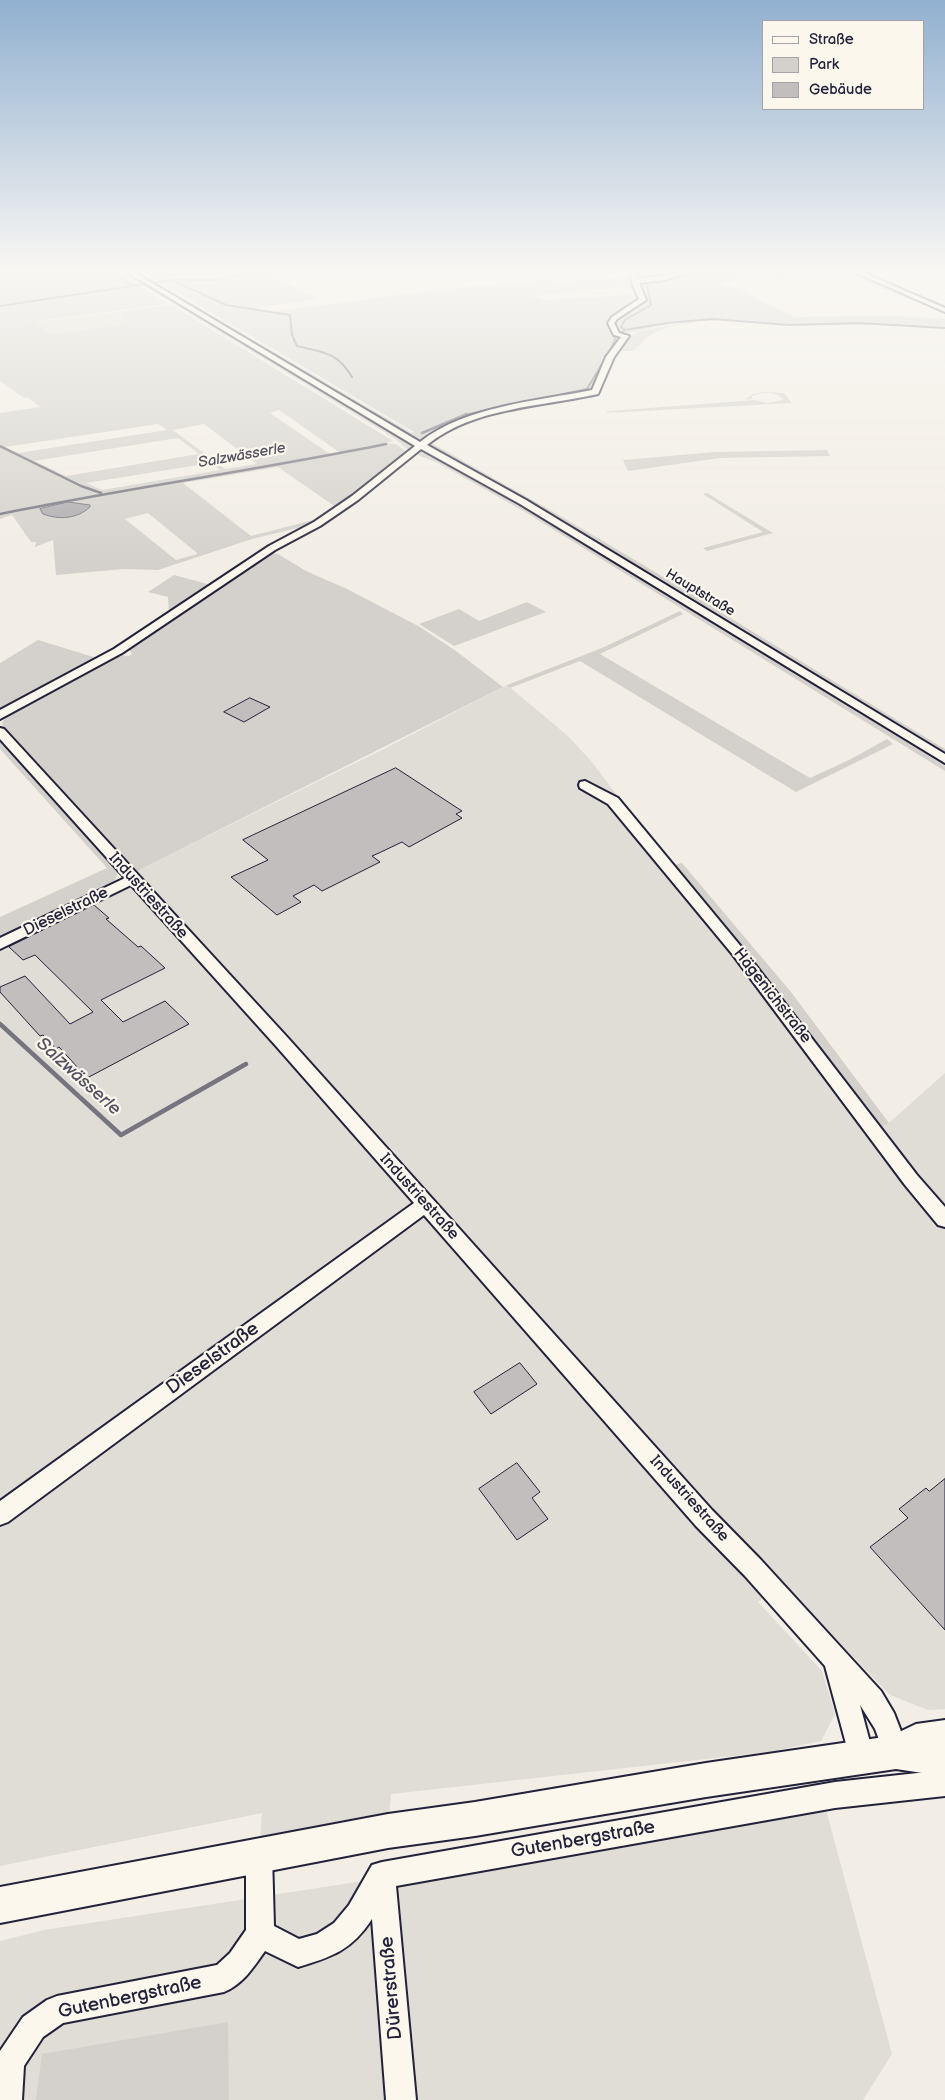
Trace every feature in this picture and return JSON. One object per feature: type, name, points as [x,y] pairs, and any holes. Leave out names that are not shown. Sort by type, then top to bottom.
[{"type":"main road","points":[[896,1752],[916,1740],[945,1736]]},
{"type":"main road","points":[[0,1905],[388,1831],[476,1819],[706,1780],[896,1752],[930,1757],[945,1756]]},
{"type":"street","name":"Hauptstraße","points":[[293,369],[420,445],[524,502],[945,759]]},
{"type":"street","points":[[0,715],[118,651],[272,548],[317,524],[355,498],[440,431],[478,415],[596,392],[605,369]]},
{"type":"street","name":"Industriestraße","points":[[0,732],[282,1042],[704,1518],[753,1568],[872,1700],[886,1722],[896,1752]]},
{"type":"street","name":"Hägenichstraße","points":[[585,785],[613,801],[733,946],[911,1180],[945,1220]]},
{"type":"street","name":"Dieselstraße","points":[[0,944],[133,879]]},
{"type":"street","name":"Dieselstraße","points":[[0,1514],[426,1204]]},
{"type":"street","name":"Industriestraße","points":[[837,1663],[860,1757]]},
{"type":"street","name":"Gutenbergstraße","points":[[382,1875],[835,1795],[945,1783]]},
{"type":"street","points":[[259,1855],[260,1934],[298,1953],[326,1945],[346,1931],[366,1904],[382,1875]]},
{"type":"street","name":"Dürerstraße","points":[[382,1875],[401,2100]]},
{"type":"street","name":"Gutenbergstraße","points":[[7,2100],[10,2062],[33,2027],[57,2010],[224,1978],[240,1962],[260,1934]]},
{"type":"shaded area","points":[[68,502],[90,505],[90,507],[74,516],[61,518],[43,514],[40,509]]},
{"type":"shaded area","points":[[507,685],[568,736],[591,761],[671,866],[788,1005],[879,1127],[889,1123],[945,1073],[945,1709],[928,1710],[890,1695],[781,1582],[758,1602],[822,1671],[835,1714],[821,1741],[769,1752],[391,1794],[388,1831],[259,1855],[262,1813],[0,1866],[0,938],[386,748]]},
{"type":"shaded area","points":[[826,1810],[892,2054],[863,2100],[0,2100],[0,1941],[44,1930]]},
{"type":"green space","points":[[0,369],[276,369],[393,441],[385,443],[396,444],[407,452],[337,508],[278,467],[183,483],[251,536],[325,517],[314,524],[252,539],[158,570],[124,569],[56,575],[53,540],[35,547],[36,542],[31,542],[12,515],[0,519],[0,413],[40,407],[28,397],[24,398],[0,381]],"holes":[[[279,410],[340,453],[330,454],[270,413]],[[158,424],[167,430],[18,453],[5,447]],[[204,424],[257,464],[225,469],[173,430]],[[178,438],[199,454],[66,476],[34,461]],[[211,463],[220,470],[102,490],[86,483]],[[148,513],[197,554],[176,560],[125,519]]]},
{"type":"green space","points":[[280,369],[287,369],[413,444],[414,448],[408,450],[394,438]]},
{"type":"green space","points":[[296,369],[303,369],[412,433],[414,432],[307,369],[603,369],[590,391],[475,415],[446,425],[419,440],[406,435]]},
{"type":"green space","points":[[766,392],[784,393],[792,403],[605,413],[609,411],[755,400],[768,403],[783,400],[774,393],[765,393],[756,394],[752,396],[752,399],[745,400],[753,394]]},
{"type":"green space","points":[[429,442],[552,511],[665,578],[945,749],[945,755],[585,536],[427,445]]},
{"type":"green space","points":[[827,450],[830,456],[720,458],[628,471],[623,460],[715,452]]},
{"type":"green space","points":[[417,451],[423,451],[620,566],[945,766],[945,771],[525,512],[438,463],[415,454]]},
{"type":"green space","points":[[707,493],[773,533],[707,551],[703,548],[763,532],[703,494]]},
{"type":"green space","points":[[272,553],[278,554],[306,571],[347,589],[420,627],[456,651],[503,687],[135,872],[3,727],[2,722],[10,714],[119,655],[129,656],[132,654],[129,649]]},
{"type":"green space","points":[[174,575],[211,585],[169,615],[168,597],[148,592]]},
{"type":"green space","points":[[527,602],[546,612],[454,646],[419,624],[459,609],[479,621]]},
{"type":"green space","points":[[680,611],[683,614],[600,654],[810,778],[851,759],[887,739],[893,744],[796,792],[580,661],[510,688],[507,685],[602,648]]},
{"type":"green space","points":[[38,640],[100,659],[0,713],[0,663]]},
{"type":"green space","points":[[0,738],[93,841],[118,873],[114,883],[0,938],[0,917],[107,868],[0,749]]},
{"type":"green space","points":[[682,863],[791,992],[889,1123],[879,1128],[778,995],[671,866]]},
{"type":"green space","points":[[228,2022],[229,2100],[36,2100],[42,2054]]},
{"type":"building","points":[[250,698],[270,707],[244,722],[224,712]]},
{"type":"building","points":[[396,768],[462,811],[456,814],[462,818],[409,847],[402,842],[372,856],[380,862],[322,891],[314,885],[293,896],[301,902],[277,915],[231,877],[268,860],[243,840]]},
{"type":"building","points":[[94,905],[109,918],[106,919],[138,947],[141,946],[165,968],[101,1000],[123,1022],[165,1001],[189,1024],[87,1078],[59,1047],[56,1049],[43,1035],[40,1036],[0,992],[0,987],[25,976],[70,1024],[93,1012],[35,955],[23,960],[9,947]]},
{"type":"building","points":[[520,1363],[537,1384],[491,1414],[474,1392]]},
{"type":"building","points":[[517,1463],[540,1492],[532,1498],[548,1519],[517,1540],[479,1489]]},
{"type":"building","points":[[945,1479],[945,1630],[870,1547],[908,1518],[899,1509],[926,1488],[929,1491]]},
{"type":"waterway","points":[[347,369],[352,377]]},
{"type":"waterway","name":"Salzwässerle","points":[[465,415],[587,389],[599,369]]},
{"type":"waterway","name":"Salzwässerle","points":[[422,433],[465,415]]},
{"type":"waterway","name":"Salzwässerle","points":[[0,514],[386,444]]},
{"type":"waterway","name":"Salzwässerle","points":[[0,446],[81,486],[101,493]]},
{"type":"waterway","name":"Salzwässerle","points":[[0,1024],[121,1135],[246,1064]]}]
